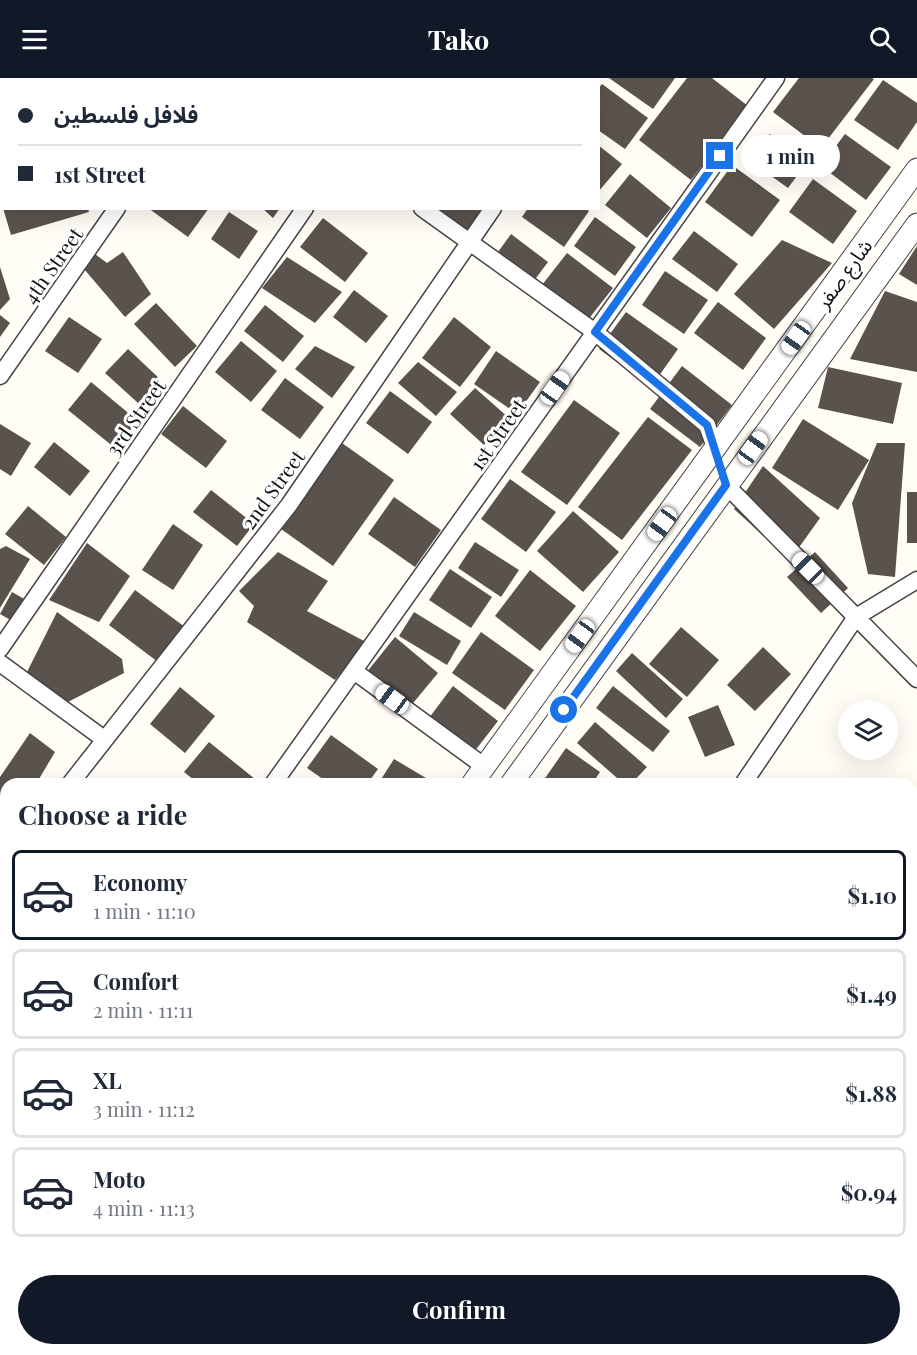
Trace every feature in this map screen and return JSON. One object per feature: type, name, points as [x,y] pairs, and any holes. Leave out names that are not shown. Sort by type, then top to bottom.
[{"type":"street","name":"1st Street","points":[[277,778],[776,78]]},
{"type":"street","name":"شارع صفر","points":[[477,778],[917,169]]},
{"type":"street","name":"4th Street","points":[[0,376],[116,210]]},
{"type":"street","name":"3rd Street","points":[[0,650],[304,210]]},
{"type":"street","points":[[425,210],[595,332],[707,425],[726,485],[917,679]]},
{"type":"street","name":"2nd Street","points":[[75,778],[289,505],[492,210]]},
{"type":"street","name":"شارع صفر","points":[[515,778],[917,224]]},
{"type":"street","points":[[747,778],[856,617],[917,580]]},
{"type":"street","points":[[0,663],[104,739]]},
{"type":"street","points":[[354,671],[485,767]]},
{"type":"building","points":[[609,78],[675,78],[653,109]]},
{"type":"building","points":[[687,78],[712,78],[748,106],[691,180],[639,140]]},
{"type":"building","points":[[799,78],[874,79],[821,148],[773,112]]},
{"type":"building","points":[[883,80],[917,103],[917,122],[898,150],[854,120]]},
{"type":"building","points":[[602,84],[648,118],[625,149],[600,131],[600,86]]},
{"type":"building","points":[[770,134],[808,161],[788,188],[750,161]]},
{"type":"building","points":[[845,134],[891,167],[866,200],[821,166]]},
{"type":"building","points":[[600,147],[622,164],[600,190]]},
{"type":"building","points":[[732,165],[780,200],[752,237],[705,202]]},
{"type":"building","points":[[630,174],[671,208],[647,238],[605,205]]},
{"type":"building","points":[[813,179],[857,211],[833,244],[789,212]]},
{"type":"building","points":[[4,210],[88,210],[89,212],[11,235]]},
{"type":"building","points":[[151,210],[208,210],[188,237]]},
{"type":"building","points":[[264,210],[279,210],[273,218]]},
{"type":"building","points":[[414,210],[485,210],[459,245]]},
{"type":"building","points":[[527,210],[589,211],[564,247],[522,217]]},
{"type":"building","points":[[229,212],[258,231],[239,259],[211,239]]},
{"type":"building","points":[[595,217],[636,247],[615,276],[574,246]]},
{"type":"building","points":[[323,218],[368,253],[345,282],[300,247]]},
{"type":"building","points":[[694,231],[738,264],[717,292],[672,259]]},
{"type":"building","points":[[511,234],[548,262],[527,290],[490,263]]},
{"type":"building","points":[[782,240],[832,263],[774,329],[734,294]]},
{"type":"building","points":[[917,246],[917,285],[899,274]]},
{"type":"building","points":[[123,252],[151,294],[125,317],[84,269],[95,254],[107,263]]},
{"type":"building","points":[[567,253],[613,288],[587,321],[542,285]]},
{"type":"building","points":[[287,257],[342,292],[315,323],[262,288]]},
{"type":"building","points":[[0,267],[10,299],[0,310]]},
{"type":"building","points":[[665,271],[708,300],[684,334],[642,305]]},
{"type":"building","points":[[354,290],[388,316],[366,343],[333,317]]},
{"type":"building","points":[[885,291],[917,302],[917,372],[850,359]]},
{"type":"building","points":[[718,302],[766,338],[743,370],[694,333]]},
{"type":"building","points":[[156,303],[197,346],[175,367],[134,324]]},
{"type":"building","points":[[265,305],[304,336],[283,362],[244,331]]},
{"type":"building","points":[[626,312],[678,349],[651,387],[599,349]]},
{"type":"building","points":[[0,315],[10,323],[0,337]]},
{"type":"building","points":[[69,317],[102,339],[78,373],[45,351]]},
{"type":"building","points":[[454,317],[491,347],[460,387],[422,358]]},
{"type":"building","points":[[241,341],[277,371],[251,402],[215,372]]},
{"type":"building","points":[[315,346],[355,367],[332,398],[295,369]]},
{"type":"building","points":[[128,349],[160,379],[138,403],[105,373]]},
{"type":"building","points":[[496,351],[540,382],[517,414],[474,384]]},
{"type":"building","points":[[418,362],[457,392],[436,416],[398,383]]},
{"type":"building","points":[[682,366],[732,405],[700,447],[650,409]]},
{"type":"building","points":[[828,367],[902,383],[893,424],[818,408]]},
{"type":"building","points":[[285,378],[324,407],[300,439],[261,410]]},
{"type":"building","points":[[91,382],[138,421],[115,448],[68,410]]},
{"type":"building","points":[[475,388],[509,418],[484,445],[450,414]]},
{"type":"building","points":[[390,391],[432,422],[408,454],[366,423]]},
{"type":"building","points":[[574,400],[620,433],[567,505],[521,472]]},
{"type":"building","points":[[183,406],[227,441],[206,468],[161,434]]},
{"type":"building","points":[[648,417],[692,450],[622,540],[578,507]]},
{"type":"building","points":[[803,419],[869,460],[838,510],[772,468]]},
{"type":"building","points":[[0,424],[31,443],[11,476],[0,469]]},
{"type":"building","points":[[54,442],[90,471],[70,496],[34,467]]},
{"type":"building","points":[[342,443],[394,480],[333,566],[281,529]]},
{"type":"building","points":[[877,443],[905,443],[895,577],[868,574],[852,503]]},
{"type":"building","points":[[763,466],[820,518],[790,560],[734,509]]},
{"type":"building","points":[[510,479],[556,512],[526,552],[481,519]]},
{"type":"building","points":[[211,490],[254,524],[237,546],[193,512]]},
{"type":"building","points":[[907,492],[917,492],[917,543],[907,543]]},
{"type":"building","points":[[394,497],[441,530],[415,567],[368,534]]},
{"type":"building","points":[[28,506],[66,537],[44,565],[5,534]]},
{"type":"building","points":[[573,511],[619,552],[583,592],[537,551]]},
{"type":"building","points":[[173,524],[203,545],[173,590],[142,570]]},
{"type":"building","points":[[475,542],[519,570],[501,597],[458,568]]},
{"type":"building","points":[[87,543],[130,576],[99,622],[49,600]]},
{"type":"building","points":[[6,546],[30,559],[0,608],[0,549]]},
{"type":"building","points":[[278,552],[328,581],[307,611],[366,642],[335,680],[247,622],[254,606],[239,591]]},
{"type":"building","points":[[815,552],[848,588],[821,613],[787,577]]},
{"type":"building","points":[[450,569],[492,597],[471,628],[429,600]]},
{"type":"building","points":[[530,570],[576,606],[540,651],[495,616]]},
{"type":"building","points":[[135,590],[185,627],[158,662],[109,625]]},
{"type":"building","points":[[12,592],[26,600],[14,622],[0,614]]},
{"type":"building","points":[[57,612],[122,659],[124,673],[66,703],[26,674]]},
{"type":"building","points":[[414,612],[461,641],[447,665],[399,636]]},
{"type":"building","points":[[681,627],[719,660],[687,697],[649,664]]},
{"type":"building","points":[[481,632],[534,670],[505,710],[452,673]]},
{"type":"building","points":[[395,637],[438,673],[409,708],[366,673]]},
{"type":"building","points":[[763,647],[791,674],[755,711],[727,685]]},
{"type":"building","points":[[632,653],[683,699],[666,718],[616,671]]},
{"type":"building","points":[[453,686],[498,721],[474,752],[429,718]]},
{"type":"building","points":[[613,686],[670,731],[653,752],[596,708]]},
{"type":"building","points":[[180,687],[215,716],[185,753],[150,724]]},
{"type":"building","points":[[718,705],[735,745],[705,757],[688,717]]},
{"type":"building","points":[[595,722],[647,767],[637,778],[617,778],[577,743]]},
{"type":"building","points":[[30,733],[55,752],[40,778],[0,777]]},
{"type":"building","points":[[331,735],[378,769],[371,778],[321,778],[307,768]]},
{"type":"building","points":[[209,742],[254,778],[192,778],[184,772]]},
{"type":"building","points":[[566,748],[600,772],[596,778],[545,778]]},
{"type":"building","points":[[394,759],[426,778],[382,778]]},
{"type":"route","points":[[564,710],[726,485],[707,425],[595,332],[720,156]]}]
